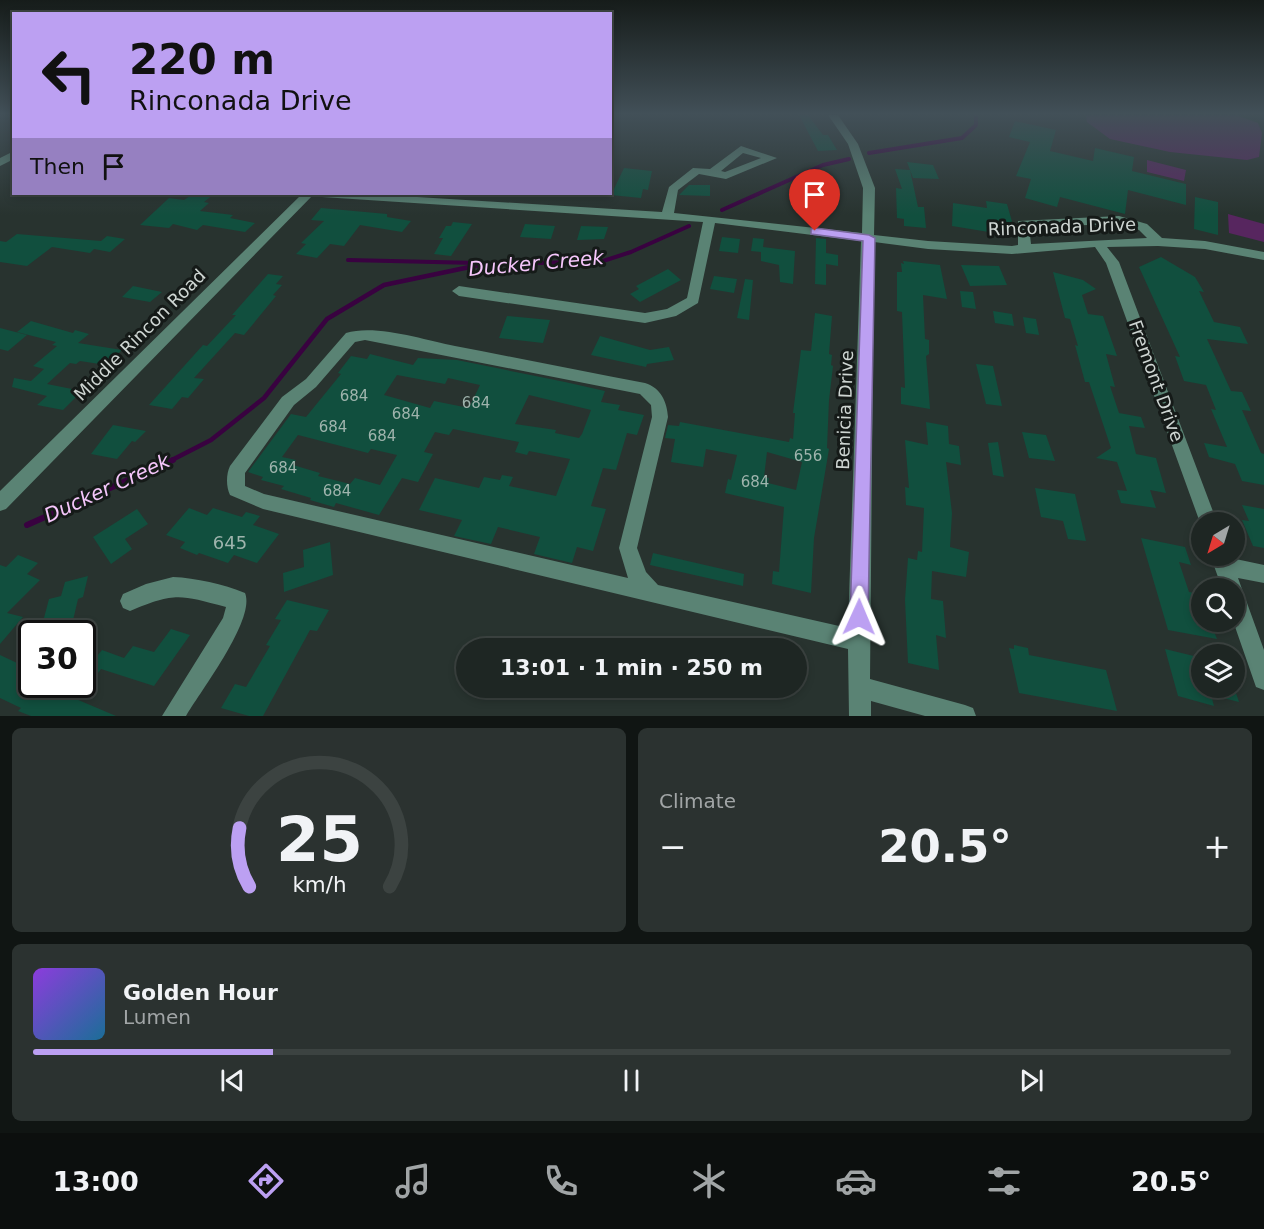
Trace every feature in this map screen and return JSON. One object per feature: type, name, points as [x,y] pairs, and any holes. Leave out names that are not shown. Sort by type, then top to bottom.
[{"type":"street","name":"Benicia Drive","points":[[855,148],[869,188],[858,640],[860,716]]},
{"type":"street","points":[[667,216],[674,189],[698,170],[712,173]]},
{"type":"street","name":"Middle Rincon Road","points":[[0,503],[307,195]]},
{"type":"street","name":"Rinconada Drive","points":[[338,195],[710,219],[928,245],[1025,248],[1158,242],[1205,245],[1264,256]]},
{"type":"street","points":[[459,291],[645,318],[671,313],[693,300],[710,219]]},
{"type":"street","points":[[1025,248],[1023,224],[1119,220],[1143,227],[1158,242]]},
{"type":"street","name":"Fremont Drive","points":[[1098,243],[1112,262],[1204,512]]},
{"type":"street","points":[[653,593],[638,578],[628,548],[660,417],[659,403],[645,389],[413,343],[365,335],[351,337],[311,383],[288,401],[236,471],[236,490],[263,501],[653,593],[858,640]]},
{"type":"street","points":[[1238,566],[1264,574]]},
{"type":"street","points":[[130,601],[153,589],[178,585],[238,600],[232,622],[173,716]]},
{"type":"street","points":[[1245,626],[1264,679]]},
{"type":"street","points":[[861,687],[965,716]]},
{"type":"shaded area","points":[[1153,148],[1260,148],[1259,157],[1247,160]]},
{"type":"shaded area","points":[[1147,160],[1186,170],[1184,181],[1147,172]]},
{"type":"shaded area","points":[[1228,214],[1264,224],[1264,242],[1229,233]]},
{"type":"building","points":[[817,148],[837,150],[818,151]]},
{"type":"building","points":[[1027,148],[1051,148],[1050,151],[1093,161],[1097,148],[1134,157],[1132,171],[1186,184],[1186,205],[1128,190],[1125,214],[1060,197],[1057,207],[1025,198],[1031,179],[1016,176]]},
{"type":"building","points":[[907,162],[933,165],[939,179],[913,178]]},
{"type":"building","points":[[624,168],[652,171],[648,190],[643,189],[641,198],[611,195]]},
{"type":"building","points":[[895,169],[910,170],[918,207],[924,207],[926,228],[904,226],[904,219],[897,218],[896,188],[902,189]]},
{"type":"building","points":[[689,185],[710,185],[710,196],[679,195]]},
{"type":"building","points":[[192,195],[213,195],[204,202],[209,203],[200,211],[233,215],[230,218],[255,223],[245,232],[203,225],[197,230],[173,224],[169,228],[140,225],[169,198],[184,200]]},
{"type":"building","points":[[1195,197],[1218,202],[1218,235],[1194,229]]},
{"type":"building","points":[[986,201],[1007,204],[1013,225],[999,224],[1001,234],[952,226],[953,203],[987,208]]},
{"type":"building","points":[[321,208],[387,214],[387,217],[411,221],[402,232],[360,225],[344,246],[330,244],[317,258],[296,254],[306,244],[301,243],[324,221],[311,220]]},
{"type":"building","points":[[453,222],[472,224],[451,256],[434,254],[443,238],[439,238],[446,226],[451,226]]},
{"type":"building","points":[[525,224],[555,226],[551,239],[520,237]]},
{"type":"building","points":[[581,226],[608,227],[604,239],[577,240]]},
{"type":"building","points":[[17,234],[101,241],[107,236],[125,239],[110,252],[94,249],[90,253],[52,247],[27,266],[0,262],[0,241],[6,242]]},
{"type":"building","points":[[722,237],[740,239],[738,253],[719,251]]},
{"type":"building","points":[[753,238],[764,239],[763,247],[795,251],[793,284],[780,282],[779,265],[761,261],[761,252],[751,251]]},
{"type":"building","points":[[816,238],[826,239],[826,253],[838,255],[838,266],[826,264],[826,285],[815,284]]},
{"type":"building","points":[[1161,257],[1195,277],[1204,292],[1199,291],[1214,322],[1240,327],[1248,344],[1207,339],[1231,391],[1242,392],[1251,411],[1242,410],[1261,453],[1264,454],[1264,485],[1242,481],[1235,464],[1209,457],[1204,443],[1227,447],[1211,409],[1216,410],[1206,385],[1184,381],[1175,356],[1180,357],[1139,267]]},
{"type":"building","points":[[903,261],[940,265],[947,299],[923,295],[925,339],[929,340],[929,354],[926,356],[930,409],[901,404],[901,387],[905,388],[902,312],[897,311],[897,272],[902,272],[901,263],[904,264]]},
{"type":"building","points":[[961,265],[999,266],[1007,285],[970,286]]},
{"type":"building","points":[[668,269],[681,280],[640,302],[630,294],[639,289],[636,286]]},
{"type":"building","points":[[1053,272],[1083,280],[1096,289],[1082,295],[1088,314],[1103,316],[1117,356],[1106,354],[1115,387],[1110,386],[1119,413],[1141,417],[1145,428],[1129,426],[1136,454],[1156,458],[1166,493],[1150,490],[1156,508],[1121,503],[1117,490],[1127,491],[1117,462],[1096,458],[1111,448],[1089,382],[1085,382],[1075,345],[1078,346],[1070,319],[1065,318]]},
{"type":"building","points":[[268,274],[283,276],[276,284],[282,285],[273,295],[276,296],[244,335],[235,333],[194,378],[204,379],[188,398],[182,397],[172,409],[149,405],[203,345],[207,346],[236,315],[232,315]]},
{"type":"building","points":[[714,276],[737,279],[734,293],[710,289]]},
{"type":"building","points":[[745,279],[753,280],[749,320],[737,318]]},
{"type":"building","points":[[133,286],[162,292],[150,302],[122,297]]},
{"type":"building","points":[[960,291],[973,292],[976,309],[962,307]]},
{"type":"building","points":[[993,311],[1012,314],[1014,326],[995,323]]},
{"type":"building","points":[[815,313],[832,316],[829,354],[832,355],[831,365],[833,366],[829,400],[827,448],[829,449],[814,538],[811,593],[772,584],[773,571],[779,572],[784,507],[725,493],[728,479],[731,480],[737,455],[706,449],[703,467],[671,462],[675,439],[665,438],[668,425],[679,426],[680,422],[789,442],[790,438],[793,439],[795,413],[793,413],[801,350],[811,351]],"holes":[[[767,452],[802,462],[796,490],[768,483],[769,478],[764,477]]]},
{"type":"building","points":[[507,316],[550,320],[543,343],[499,338]]},
{"type":"building","points":[[1023,317],[1036,319],[1039,335],[1026,333]]},
{"type":"building","points":[[31,321],[73,333],[75,330],[89,334],[78,343],[122,350],[106,365],[80,361],[76,364],[70,363],[47,384],[82,391],[63,410],[37,405],[47,396],[12,387],[14,378],[31,381],[44,369],[33,366],[57,346],[52,345],[56,342],[17,332]]},
{"type":"building","points":[[0,328],[27,335],[8,351],[0,349]]},
{"type":"building","points":[[600,336],[650,350],[669,347],[674,360],[647,364],[646,367],[591,355]]},
{"type":"building","points":[[370,354],[413,365],[418,358],[457,360],[605,391],[601,402],[620,405],[618,410],[644,415],[637,435],[627,433],[616,470],[603,468],[591,506],[606,509],[593,551],[577,547],[572,563],[534,554],[540,537],[498,527],[491,544],[454,536],[462,520],[419,510],[435,478],[479,488],[484,477],[500,480],[502,475],[513,477],[509,486],[556,496],[570,459],[529,451],[527,455],[515,452],[519,442],[453,429],[449,435],[435,432],[424,452],[433,454],[418,482],[402,478],[379,515],[336,503],[334,507],[310,500],[311,498],[281,489],[284,486],[261,480],[263,477],[248,472],[291,414],[306,417],[341,374],[338,373],[351,356],[367,359]],"holes":[[[397,375],[445,384],[448,378],[480,385],[469,408],[434,401],[430,408],[384,395]],[[529,395],[591,410],[579,438],[555,433],[556,430],[515,424]],[[298,435],[368,453],[371,449],[397,455],[380,485],[355,478],[350,484],[318,476],[320,473],[293,465],[296,460],[282,457]]]},
{"type":"building","points":[[976,364],[993,366],[1002,406],[986,404]]},
{"type":"building","points":[[926,422],[948,426],[949,444],[959,446],[961,465],[946,462],[952,513],[950,547],[969,552],[966,577],[932,571],[931,599],[943,601],[946,638],[936,635],[939,670],[908,663],[905,600],[908,558],[917,560],[918,551],[922,552],[924,508],[906,505],[905,487],[909,488],[905,440],[928,445]]},
{"type":"building","points":[[113,425],[146,431],[135,442],[132,441],[117,459],[91,454]]},
{"type":"building","points":[[1022,432],[1046,435],[1055,461],[1029,458]]},
{"type":"building","points":[[998,442],[1004,477],[993,475],[988,443]]},
{"type":"building","points":[[1035,488],[1075,494],[1086,541],[1068,539],[1063,521],[1041,517]]},
{"type":"building","points":[[1242,505],[1264,509],[1264,548],[1253,546],[1245,527],[1245,520],[1249,521]]},
{"type":"building","points":[[189,508],[207,515],[213,508],[242,517],[246,512],[260,516],[253,525],[279,534],[257,563],[234,555],[228,563],[199,553],[197,555],[180,548],[185,542],[166,535]]},
{"type":"building","points":[[137,509],[148,524],[125,539],[132,549],[111,564],[93,537]]},
{"type":"building","points":[[1141,538],[1185,547],[1191,565],[1179,562],[1191,592],[1191,632],[1214,632],[1217,639],[1168,630]]},
{"type":"building","points":[[330,542],[333,575],[284,592],[283,573],[304,567],[303,550]]},
{"type":"building","points":[[653,553],[744,574],[743,586],[650,565]]},
{"type":"building","points":[[18,555],[38,563],[27,574],[40,580],[7,613],[23,617],[18,620],[0,644],[0,565],[6,567]]},
{"type":"building","points":[[88,576],[83,597],[78,599],[73,620],[43,620],[49,599],[61,596],[65,582]]},
{"type":"building","points":[[287,600],[329,610],[317,631],[310,630],[263,716],[249,716],[221,708],[235,684],[246,687],[270,646],[266,645],[281,620],[275,619]]},
{"type":"building","points":[[171,629],[190,635],[154,686],[101,669],[96,676],[96,657],[102,650],[124,658],[133,646],[154,652]]},
{"type":"building","points":[[1014,645],[1028,648],[1029,655],[1106,670],[1117,711],[1019,693],[1009,648],[1014,649]]},
{"type":"building","points":[[1165,649],[1191,655],[1191,698],[1212,698],[1214,706],[1178,696]]},
{"type":"building","points":[[0,655],[18,663],[18,698],[77,698],[116,716],[31,716],[18,711],[21,708],[0,698]]},
{"type":"building","points":[[1223,698],[1238,698],[1239,702]]},
{"type":"waterway","name":"Ducker Creek","points":[[869,153],[897,148]]},
{"type":"waterway","name":"Ducker Creek","points":[[722,210],[823,165],[849,159]]},
{"type":"waterway","name":"Ducker Creek","points":[[480,265],[603,261],[631,252],[689,226]]},
{"type":"waterway","points":[[348,260],[477,263]]},
{"type":"waterway","name":"Ducker Creek","points":[[480,265],[484,264]]},
{"type":"waterway","name":"Ducker Creek","points":[[170,461],[211,440],[264,398],[327,319],[384,285],[480,265]]},
{"type":"waterway","name":"Ducker Creek","points":[[27,525],[173,460]]},
{"type":"route","points":[[815,231],[869,238],[859,617]]}]
